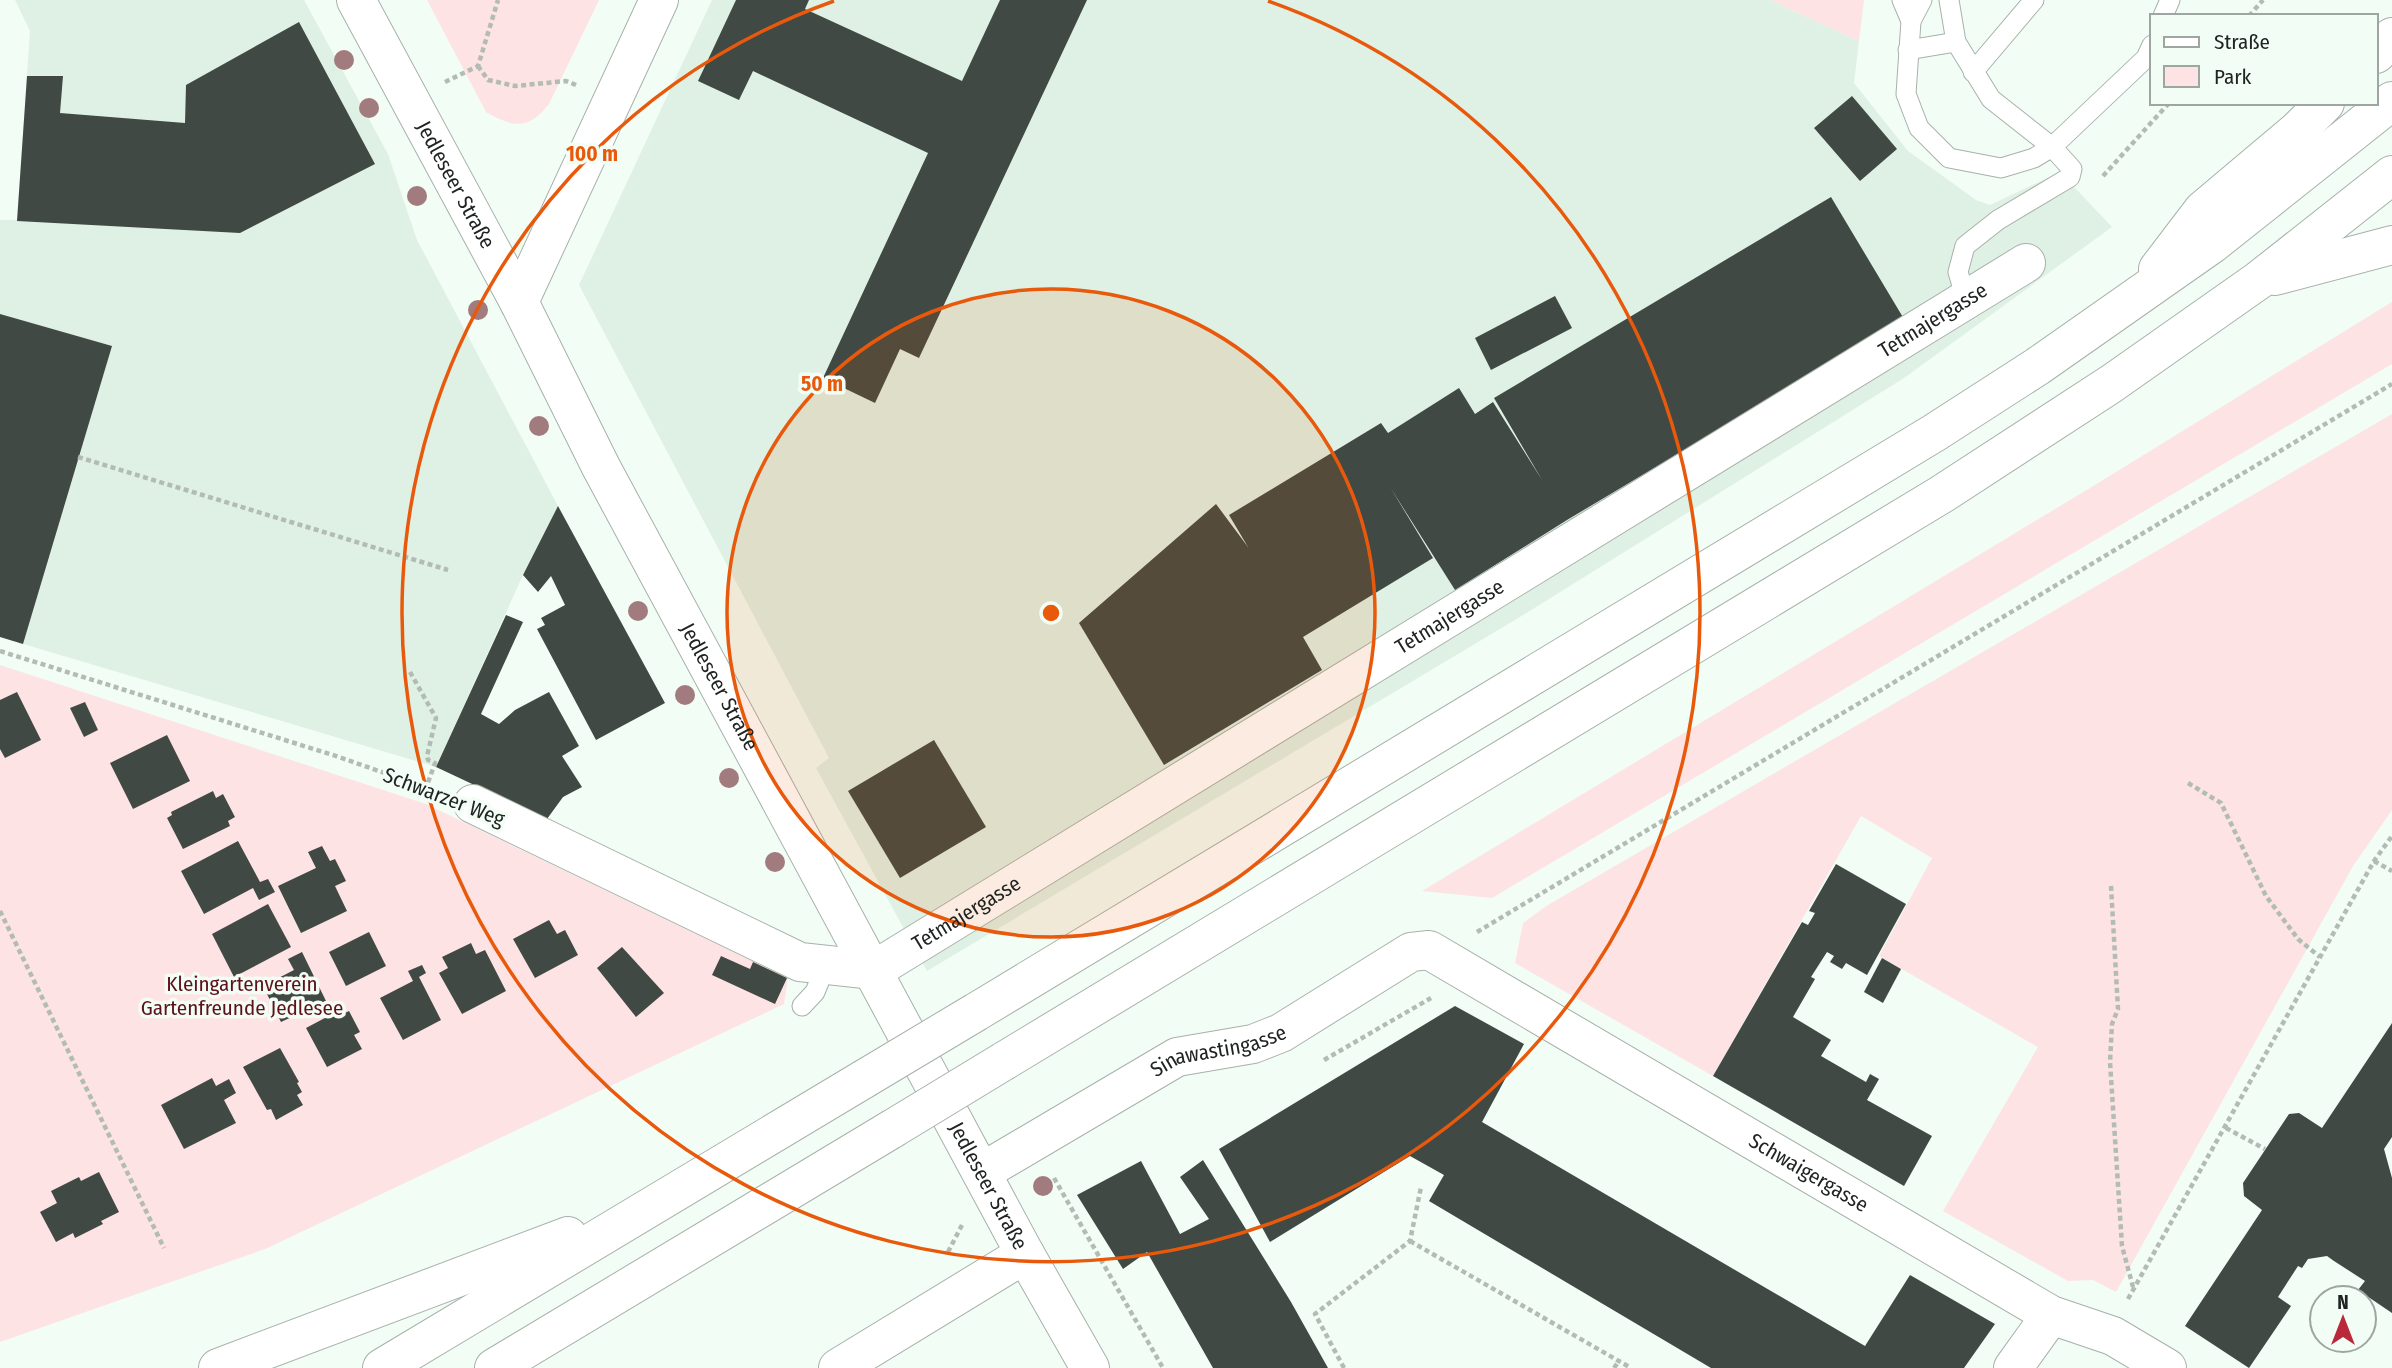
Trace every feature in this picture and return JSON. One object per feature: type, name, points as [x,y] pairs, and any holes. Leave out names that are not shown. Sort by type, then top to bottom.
[{"type":"main road","name":"Jedleseer Straße","points":[[356,0],[519,302],[601,467],[1025,1254],[1090,1368]]},
{"type":"main road","points":[[519,302],[659,0]]},
{"type":"main road","points":[[2378,52],[2392,37]]},
{"type":"main road","points":[[382,1368],[1934,433],[2038,366],[2213,244],[2392,101]]},
{"type":"main road","points":[[2135,298],[2203,210],[2298,130],[2323,105]]},
{"type":"main road","points":[[494,1368],[1942,494],[2111,384],[2259,280],[2392,175]]},
{"type":"main road","points":[[2259,280],[2392,245]]},
{"type":"main road","name":"Tetmajergasse","points":[[874,970],[2025,262]]},
{"type":"main road","name":"Schwarzer Weg","points":[[473,804],[800,962],[874,970]]},
{"type":"main road","name":"Sinawastingasse","points":[[988,1183],[1033,1143],[1177,1057],[1253,1044],[1281,1033],[1411,952],[1429,950],[1457,965]]},
{"type":"main road","name":"Schwaigergasse","points":[[1457,965],[2051,1315],[2113,1336],[2166,1368]]},
{"type":"main road","points":[[218,1368],[659,1201]]},
{"type":"main road","points":[[838,1368],[1025,1254]]},
{"type":"main road","points":[[2013,1368],[2051,1315]]},
{"type":"lane","points":[[1902,0],[1911,22]]},
{"type":"lane","points":[[1922,0],[1911,22],[1906,94],[1919,128],[1949,158],[2001,168],[2034,158],[2053,147],[2146,58],[2150,49]]},
{"type":"lane","points":[[1949,0],[1956,42],[1991,99],[2053,147],[2068,164],[2072,174],[1998,220],[1965,246],[1958,272],[1966,299]]},
{"type":"lane","points":[[1972,72],[2034,0]]},
{"type":"lane","points":[[1908,50],[1956,42]]},
{"type":"lane","points":[[802,1006],[815,992],[826,965]]},
{"type":"path","points":[[410,99],[478,65],[498,0]]},
{"type":"path","points":[[2251,14],[2263,0]]},
{"type":"path","points":[[478,65],[488,80],[515,86],[566,81],[613,100]]},
{"type":"path","points":[[1478,930],[2392,384]]},
{"type":"path","points":[[78,457],[448,570]]},
{"type":"path","name":"Schwarzer Weg","points":[[0,651],[336,756],[473,804]]},
{"type":"path","points":[[410,672],[436,718],[427,756],[428,760],[435,763],[426,788]]},
{"type":"path","points":[[2188,783],[2221,803],[2266,896],[2298,939],[2320,957]]},
{"type":"path","points":[[2113,1336],[2133,1288],[2226,1128],[2374,861],[2392,836]]},
{"type":"path","points":[[2374,861],[2392,871]]},
{"type":"path","points":[[2111,886],[2118,1009],[2112,1024],[2110,1062],[2122,1246],[2133,1288]]},
{"type":"path","points":[[0,911],[164,1248]]},
{"type":"path","points":[[1320,1061],[1444,991],[1457,965]]},
{"type":"path","points":[[2226,1128],[2265,1149]]},
{"type":"path","points":[[1033,1143],[1163,1368]]},
{"type":"path","points":[[947,1254],[970,1208],[988,1183]]},
{"type":"path","points":[[1344,1368],[1315,1314],[1410,1241],[1421,1187]]},
{"type":"path","points":[[1410,1241],[1631,1368]]},
{"type":"path","points":[[1614,1368],[1619,1361]]},
{"type":"shaded area","points":[[15,0],[304,0],[388,154],[417,240],[558,506],[523,575],[436,767],[0,637],[0,220],[17,220],[30,31]]},
{"type":"shaded area","points":[[712,0],[1770,0],[1859,41],[1854,83],[1908,151],[1976,200],[1990,205],[2060,172],[2112,227],[1904,378],[1520,617],[927,971],[816,768],[829,758],[579,285]]},
{"type":"green space","points":[[427,0],[599,0],[549,104],[534,118],[520,124],[505,121],[486,112]]},
{"type":"green space","points":[[1770,0],[1864,0],[1859,41]]},
{"type":"green space","points":[[2392,302],[2392,364],[1492,898],[1422,891],[2095,485]]},
{"type":"green space","points":[[2392,414],[2392,810],[2353,866],[2116,1292],[2093,1280],[2068,1281],[1943,1211],[2038,1047],[1879,956],[1932,858],[1861,816],[1713,1076],[1515,963],[1523,923],[1548,905]]},
{"type":"green space","name":"Kleingartenverein Gartenfreunde Jedlesee","points":[[0,665],[426,804],[788,978],[784,1004],[265,1249],[0,1342]]},
{"type":"building","points":[[736,0],[809,0],[805,9],[962,81],[1000,0],[1087,0],[919,358],[900,349],[875,403],[823,378],[928,153],[753,71],[739,100],[698,81]]},
{"type":"building","points":[[299,22],[375,164],[240,233],[17,221],[27,76],[63,76],[60,113],[185,123],[186,85]]},
{"type":"building","points":[[1852,96],[1897,149],[1860,181],[1814,128]]},
{"type":"building","points":[[1831,197],[1904,319],[1455,590],[1390,487],[1433,558],[1303,637],[1322,670],[1164,765],[1079,623],[1216,504],[1248,547],[1229,515],[1381,423],[1388,433],[1459,388],[1475,414],[1493,402],[1542,480],[1494,398]]},
{"type":"building","points":[[1555,296],[1572,328],[1491,370],[1475,338]]},
{"type":"building","points":[[0,314],[112,346],[23,644],[0,637]]},
{"type":"building","points":[[558,506],[665,703],[596,740],[537,629],[545,625],[541,618],[565,605],[551,576],[538,592],[523,575]]},
{"type":"building","points":[[506,615],[523,622],[481,714],[499,724],[515,710],[549,692],[579,746],[562,756],[582,787],[563,797],[547,819],[436,767]]},
{"type":"building","points":[[17,692],[41,740],[5,758],[0,749],[0,700]]},
{"type":"building","points":[[85,702],[98,730],[84,737],[70,708]]},
{"type":"building","points":[[167,735],[190,781],[133,809],[110,763]]},
{"type":"building","points":[[934,740],[986,827],[900,878],[848,791]]},
{"type":"building","points":[[213,791],[216,798],[223,794],[235,817],[228,821],[230,826],[183,849],[167,818],[172,815],[171,812]]},
{"type":"building","points":[[238,841],[260,882],[268,879],[275,892],[259,900],[253,888],[204,914],[181,871]]},
{"type":"building","points":[[322,846],[330,861],[335,859],[346,881],[335,886],[347,911],[301,933],[278,886],[316,868],[308,852]]},
{"type":"building","points":[[1836,864],[1906,904],[1867,975],[1846,963],[1842,969],[1830,962],[1834,956],[1827,952],[1811,977],[1815,979],[1793,1017],[1831,1040],[1821,1056],[1866,1082],[1870,1074],[1879,1079],[1867,1100],[1932,1136],[1904,1186],[1713,1076],[1802,922],[1808,925],[1815,913],[1809,911]]},
{"type":"building","points":[[268,904],[291,947],[234,977],[212,934]]},
{"type":"building","points":[[549,920],[557,934],[565,930],[578,955],[535,978],[513,939]]},
{"type":"building","points":[[369,932],[386,966],[346,986],[329,952]]},
{"type":"building","points":[[471,943],[476,954],[485,950],[506,991],[462,1014],[439,973],[448,968],[442,957]]},
{"type":"building","points":[[622,947],[664,993],[636,1017],[597,968]]},
{"type":"building","points":[[302,952],[326,1001],[281,1022],[263,986],[294,970],[288,959]]},
{"type":"building","points":[[721,956],[750,969],[753,962],[787,978],[775,1004],[712,975]]},
{"type":"building","points":[[1882,958],[1901,969],[1883,1003],[1864,992]]},
{"type":"building","points":[[422,965],[426,973],[419,977],[441,1020],[403,1040],[380,998],[413,981],[408,971]]},
{"type":"building","points":[[1455,1006],[1524,1044],[1482,1122],[1865,1346],[1910,1275],[1995,1324],[1964,1368],[1711,1368],[1429,1201],[1444,1175],[1410,1156],[1270,1242],[1219,1149]]},
{"type":"building","points":[[340,1010],[343,1014],[349,1011],[360,1032],[354,1035],[362,1049],[327,1067],[306,1028]]},
{"type":"building","points":[[2392,1023],[2392,1137],[2384,1149],[2392,1178],[2392,1313],[2378,1304],[2378,1284],[2363,1284],[2365,1281],[2327,1256],[2308,1259],[2302,1268],[2298,1266],[2278,1297],[2291,1306],[2249,1368],[2185,1326],[2262,1210],[2244,1196],[2243,1183],[2289,1114],[2299,1113],[2322,1128]]},
{"type":"building","points":[[280,1048],[299,1082],[297,1083],[302,1092],[297,1095],[303,1105],[276,1120],[271,1109],[267,1110],[243,1067]]},
{"type":"building","points":[[212,1078],[216,1086],[229,1079],[236,1093],[224,1100],[236,1123],[184,1149],[161,1105]]},
{"type":"building","points":[[1203,1160],[1291,1302],[1328,1368],[1213,1368],[1147,1252],[1123,1269],[1077,1195],[1141,1161],[1180,1234],[1209,1219],[1180,1177]]},
{"type":"building","points":[[99,1172],[119,1212],[101,1221],[103,1224],[75,1238],[73,1233],[56,1242],[40,1212],[57,1203],[51,1191],[79,1177],[81,1181]]}]
